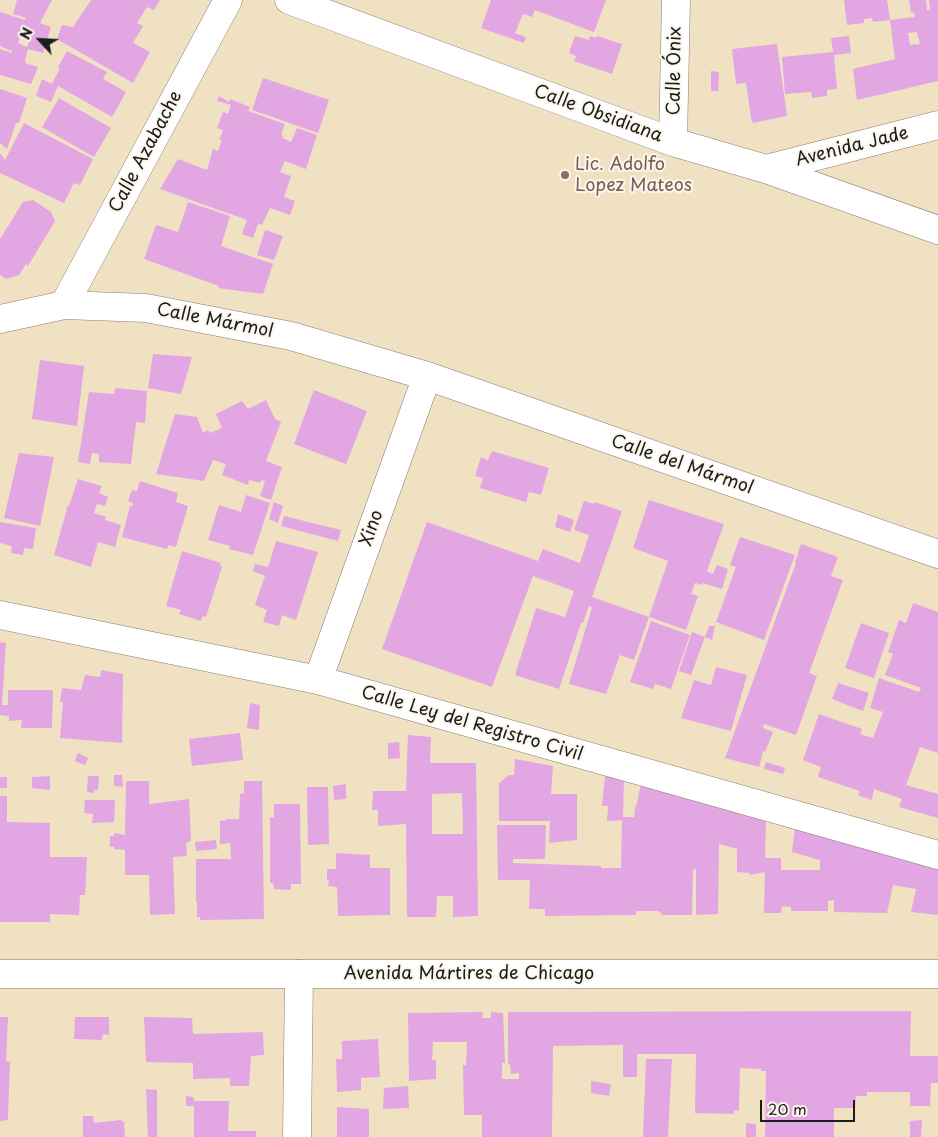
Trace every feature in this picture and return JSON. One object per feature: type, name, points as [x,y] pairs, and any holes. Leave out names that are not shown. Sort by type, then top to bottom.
[{"type":"street","name":"Calle Azabache","points":[[64,304],[228,0]]},
{"type":"street","name":"Calle Obsidiana","points":[[289,0],[673,142],[766,169],[938,230]]},
{"type":"street","name":"Calle Ónix","points":[[673,142],[676,0]]},
{"type":"street","name":"Avenida Jade","points":[[766,169],[938,125]]},
{"type":"street","name":"Calle Mármol","points":[[0,319],[64,304],[146,308],[291,336],[427,376]]},
{"type":"street","name":"Calle del Mármol","points":[[427,376],[938,554]]},
{"type":"street","name":"Xino","points":[[318,680],[427,376]]},
{"type":"street","name":"Calle Ley del Registro Civil","points":[[0,615],[318,680],[938,855]]},
{"type":"street","name":"Avenida Mártires de Chicago","points":[[0,974],[938,974]]},
{"type":"street","points":[[297,1137],[298,974]]},
{"type":"building","points":[[17,0],[52,0],[40,23],[51,27],[43,53],[28,49],[25,63],[38,67],[31,84],[0,75],[0,49],[12,53],[12,51],[0,46],[0,12],[25,20],[26,18],[13,14]],"holes":[[[20,36],[30,39],[27,47],[18,43]]]},
{"type":"building","points":[[91,0],[160,0],[154,10],[147,7],[137,23],[143,26],[133,43],[150,52],[133,83],[57,39],[62,25],[73,27]]},
{"type":"building","points":[[491,0],[606,0],[594,32],[535,10],[532,17],[523,14],[515,33],[526,37],[524,43],[481,28]]},
{"type":"building","points":[[844,0],[887,0],[890,20],[873,22],[872,18],[864,19],[864,23],[847,25]]},
{"type":"building","points":[[909,0],[926,0],[927,10],[930,10],[929,0],[938,0],[938,81],[857,100],[853,69],[895,59],[890,20],[915,17],[914,12],[911,13]],"holes":[[[917,32],[920,44],[910,45],[908,33]]]},
{"type":"building","points":[[575,36],[589,40],[590,36],[596,38],[597,36],[622,44],[612,74],[574,61],[576,56],[569,53]]},
{"type":"building","points":[[849,36],[851,53],[834,55],[837,89],[827,90],[827,96],[812,98],[811,92],[785,94],[782,57],[833,52],[831,38]]},
{"type":"building","points":[[777,44],[787,116],[753,123],[746,83],[736,84],[732,49]]},
{"type":"building","points":[[67,51],[107,72],[103,79],[126,92],[112,117],[58,86],[51,102],[36,96],[42,79],[52,84],[60,68],[58,67]]},
{"type":"building","points":[[711,71],[719,72],[718,91],[711,91]]},
{"type":"building","points":[[263,78],[329,100],[318,133],[252,110]]},
{"type":"building","points":[[0,89],[27,98],[19,123],[16,123],[7,149],[0,143]]},
{"type":"building","points":[[219,96],[229,102],[230,99],[250,107],[248,111],[285,124],[281,135],[284,136],[282,138],[291,142],[297,128],[317,135],[306,169],[285,161],[280,172],[291,176],[284,197],[295,201],[290,215],[270,208],[262,225],[258,224],[253,238],[242,234],[247,220],[160,189],[178,159],[207,170],[213,149],[218,151],[222,140],[219,140],[223,130],[217,128],[223,112],[228,114],[231,105],[217,101]]},
{"type":"building","points":[[59,98],[111,128],[94,157],[42,127]]},
{"type":"building","points":[[24,123],[93,159],[80,185],[74,183],[64,203],[0,173],[0,153],[5,160]]},
{"type":"building","points":[[33,200],[51,212],[55,221],[28,266],[26,264],[19,275],[6,279],[0,275],[0,239],[23,202]]},
{"type":"building","points":[[188,202],[230,216],[221,246],[273,264],[263,294],[218,288],[219,286],[144,259],[156,225],[178,232]]},
{"type":"building","points":[[265,230],[283,236],[274,260],[257,255]]},
{"type":"building","points":[[153,354],[192,357],[181,394],[148,388]]},
{"type":"building","points":[[40,360],[84,366],[77,426],[32,419]]},
{"type":"building","points":[[115,388],[147,391],[145,423],[136,422],[131,464],[99,462],[99,454],[92,453],[90,464],[78,462],[89,392],[114,394]]},
{"type":"building","points":[[314,390],[367,411],[346,464],[294,444]]},
{"type":"building","points":[[266,400],[275,419],[281,422],[266,461],[282,467],[271,500],[260,496],[265,481],[261,480],[260,483],[249,480],[248,485],[222,475],[226,464],[213,460],[204,481],[156,474],[175,414],[197,417],[203,433],[208,430],[210,433],[222,428],[216,414],[242,401],[248,409]]},
{"type":"building","points":[[492,451],[549,468],[541,495],[529,492],[526,502],[480,488],[483,478],[475,476],[481,457],[488,460]]},
{"type":"building","points":[[19,453],[54,457],[40,526],[4,518]]},
{"type":"building","points":[[78,479],[102,486],[99,493],[108,497],[105,506],[97,504],[94,513],[106,517],[105,520],[121,525],[115,547],[98,542],[91,567],[54,555],[68,505]]},
{"type":"building","points":[[140,481],[178,493],[176,502],[188,506],[176,547],[168,545],[167,549],[122,537],[130,506],[133,506],[133,503],[128,501],[132,490],[137,491]]},
{"type":"building","points":[[246,495],[270,503],[253,555],[229,549],[230,546],[208,540],[219,505],[241,512]]},
{"type":"building","points":[[649,500],[724,524],[707,571],[713,574],[717,565],[728,569],[722,589],[703,583],[702,585],[695,583],[691,594],[698,596],[686,630],[649,617],[668,561],[633,548]]},
{"type":"building","points":[[584,501],[594,504],[595,502],[622,511],[592,597],[649,617],[634,660],[620,655],[606,694],[569,684],[592,607],[589,606],[583,623],[581,623],[559,689],[515,675],[536,608],[565,617],[574,591],[533,576],[492,687],[382,649],[427,522],[538,561],[543,549],[580,563],[589,535],[574,530]]},
{"type":"building","points":[[274,502],[283,506],[278,523],[269,519]]},
{"type":"building","points":[[558,514],[574,520],[570,532],[555,527]]},
{"type":"building","points":[[284,516],[341,530],[338,541],[281,526]]},
{"type":"building","points":[[0,522],[36,528],[33,549],[24,548],[23,555],[11,553],[12,546],[0,543]]},
{"type":"building","points":[[740,537],[795,555],[764,640],[716,622],[736,567],[730,565]]},
{"type":"building","points":[[276,541],[318,552],[296,620],[282,615],[279,626],[263,622],[267,610],[255,605],[265,576],[253,571],[255,564],[268,567]]},
{"type":"building","points":[[801,544],[838,557],[831,576],[843,580],[809,673],[817,676],[796,735],[764,724],[763,728],[773,732],[765,752],[763,751],[759,767],[725,758],[796,563]]},
{"type":"building","points":[[182,551],[221,563],[220,566],[222,567],[206,617],[203,616],[201,621],[179,614],[181,610],[166,606]]},
{"type":"building","points":[[913,603],[938,612],[938,753],[920,747],[906,785],[938,794],[938,818],[899,807],[902,799],[874,789],[872,800],[858,795],[860,791],[818,777],[821,767],[803,760],[819,714],[862,729],[860,734],[873,738],[883,712],[870,708],[879,678],[919,692],[921,688],[885,675],[893,654],[888,652],[899,620],[906,623]]},
{"type":"building","points":[[651,621],[690,635],[671,689],[655,684],[653,689],[630,682]]},
{"type":"building","points":[[861,623],[889,633],[874,678],[845,668]]},
{"type":"building","points":[[709,626],[715,626],[712,640],[705,637]]},
{"type":"building","points":[[692,632],[705,637],[691,675],[679,671]]},
{"type":"building","points":[[0,642],[6,643],[2,705],[8,705],[8,690],[53,690],[52,728],[21,728],[22,720],[9,721],[9,716],[0,715]]},
{"type":"building","points":[[716,667],[747,675],[731,731],[681,718],[694,680],[711,685]]},
{"type":"building","points":[[101,670],[123,674],[122,743],[60,738],[63,702],[60,702],[62,688],[81,690],[85,675],[100,677]]},
{"type":"building","points":[[838,683],[869,693],[863,711],[832,699]]},
{"type":"building","points":[[250,703],[260,705],[259,730],[247,728]]},
{"type":"building","points":[[240,733],[243,760],[192,766],[189,739]]},
{"type":"building","points":[[408,735],[431,737],[430,763],[476,763],[478,916],[453,917],[453,896],[437,896],[436,917],[407,917],[406,824],[378,826],[378,810],[372,810],[373,791],[406,791]],"holes":[[[462,793],[463,834],[432,834],[432,794]]]},
{"type":"building","points":[[399,742],[400,758],[388,759],[388,743]]},
{"type":"building","points":[[78,753],[88,758],[85,765],[75,761]]},
{"type":"building","points":[[515,759],[553,766],[551,794],[577,794],[577,840],[549,843],[550,821],[499,821],[499,783],[509,775],[514,775]]},
{"type":"building","points":[[766,762],[785,768],[783,774],[764,769]]},
{"type":"building","points":[[114,775],[122,775],[123,787],[114,786]]},
{"type":"building","points":[[50,776],[50,790],[32,788],[32,777]]},
{"type":"building","points":[[88,776],[99,776],[98,790],[94,790],[94,793],[87,792]]},
{"type":"building","points":[[605,776],[624,780],[623,817],[634,817],[641,784],[766,819],[765,858],[781,858],[781,870],[820,870],[820,860],[792,852],[795,827],[938,865],[938,915],[911,912],[916,889],[893,885],[887,913],[834,912],[834,900],[828,901],[828,911],[791,911],[791,907],[782,906],[781,913],[764,913],[765,872],[750,875],[750,873],[737,872],[737,849],[719,844],[718,914],[696,915],[696,869],[693,870],[692,915],[663,915],[658,911],[636,911],[636,915],[545,916],[545,909],[529,909],[530,880],[498,880],[497,825],[546,825],[545,859],[513,859],[513,863],[621,868],[622,820],[607,821],[608,806],[602,806]]},
{"type":"building","points":[[0,777],[7,777],[7,788],[0,788]]},
{"type":"building","points":[[126,781],[149,781],[149,804],[189,799],[191,841],[186,843],[187,856],[173,857],[175,914],[150,915],[149,875],[125,875],[125,850],[110,847],[110,836],[114,836],[114,833],[125,835]]},
{"type":"building","points":[[244,781],[262,781],[264,919],[200,920],[200,917],[197,917],[196,902],[196,859],[231,859],[230,843],[220,844],[220,821],[239,819],[240,794],[244,793]]},
{"type":"building","points":[[346,784],[346,799],[334,800],[333,786]]},
{"type":"building","points":[[307,787],[328,787],[329,844],[308,845]]},
{"type":"building","points":[[0,796],[7,796],[7,822],[50,823],[50,857],[87,857],[85,895],[80,895],[79,915],[50,914],[50,922],[0,922]]},
{"type":"building","points":[[85,800],[115,800],[114,822],[92,823],[93,814],[84,813]]},
{"type":"building","points":[[274,804],[300,804],[301,884],[291,884],[291,890],[274,889],[273,883],[270,883],[270,817],[274,818]]},
{"type":"building","points":[[216,840],[217,849],[196,851],[195,842]]},
{"type":"building","points":[[336,853],[370,855],[370,868],[390,868],[390,915],[338,916],[337,887],[328,886],[329,880],[327,880],[327,869],[336,869]]},
{"type":"building","points":[[911,1011],[910,1056],[938,1056],[938,1083],[931,1083],[930,1106],[910,1106],[910,1092],[867,1092],[867,1096],[856,1096],[855,1108],[834,1108],[834,1137],[765,1137],[766,1071],[761,1071],[761,1069],[740,1068],[739,1111],[734,1110],[734,1114],[695,1113],[696,1054],[637,1054],[637,1077],[623,1077],[623,1045],[553,1046],[552,1137],[482,1137],[482,1115],[464,1115],[463,1065],[466,1065],[467,1042],[433,1042],[432,1060],[436,1060],[436,1079],[409,1081],[408,1013],[483,1012],[482,1018],[491,1018],[491,1012],[503,1013],[505,1063],[502,1063],[502,1079],[519,1079],[519,1073],[511,1074],[510,1064],[508,1064],[508,1012]]},
{"type":"building","points":[[0,1017],[8,1017],[6,1061],[10,1062],[8,1120],[0,1121]]},
{"type":"building","points":[[75,1017],[109,1017],[109,1035],[103,1034],[102,1040],[74,1039]]},
{"type":"building","points":[[144,1017],[192,1018],[193,1034],[263,1032],[264,1055],[251,1056],[249,1086],[230,1086],[230,1078],[193,1079],[193,1063],[146,1062]]},
{"type":"building","points":[[378,1039],[380,1077],[361,1078],[361,1090],[337,1092],[336,1059],[342,1059],[342,1041]]},
{"type":"building","points":[[646,1059],[672,1059],[668,1137],[643,1137]]},
{"type":"building","points":[[591,1081],[611,1084],[609,1096],[591,1093]]},
{"type":"building","points":[[408,1086],[409,1108],[383,1109],[384,1088]]},
{"type":"building","points":[[146,1089],[157,1090],[157,1137],[148,1137]]},
{"type":"building","points":[[186,1096],[193,1097],[194,1101],[229,1101],[228,1131],[256,1131],[256,1137],[194,1137],[194,1106],[186,1106]]},
{"type":"building","points":[[337,1107],[369,1109],[369,1137],[337,1137]]},
{"type":"building","points":[[83,1116],[93,1116],[94,1123],[121,1120],[124,1122],[125,1137],[83,1137]]},
{"type":"building","points":[[922,1120],[921,1137],[910,1137],[910,1121]]},
{"type":"building","points":[[746,1123],[756,1124],[756,1137],[746,1137]]},
{"type":"place","name":"Lic. Adolfo Lopez Mateos","points":[[565,175]]}]
